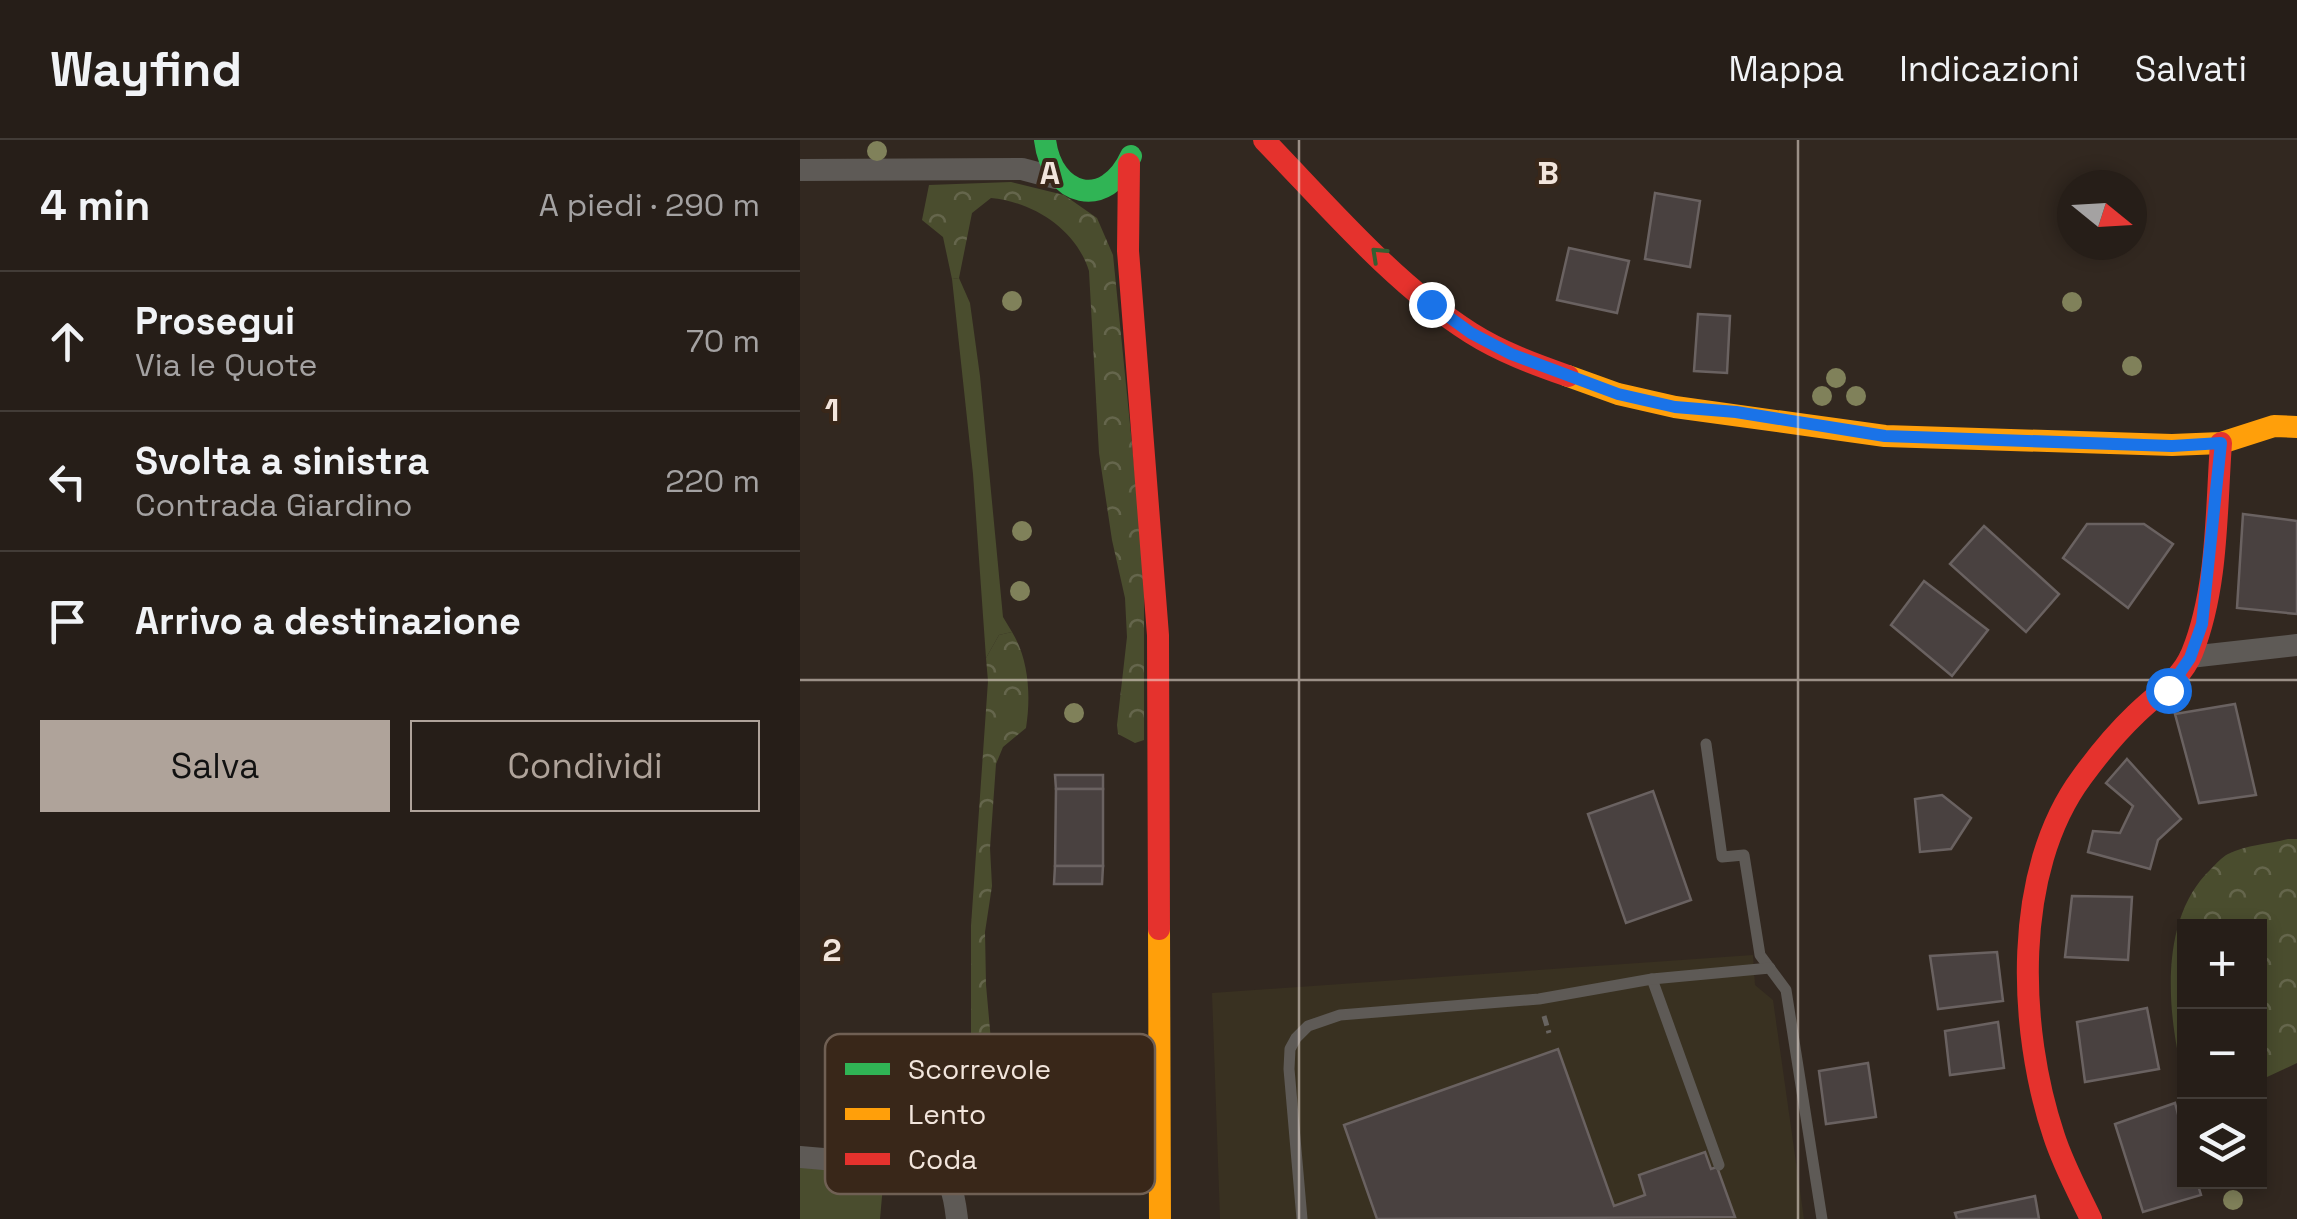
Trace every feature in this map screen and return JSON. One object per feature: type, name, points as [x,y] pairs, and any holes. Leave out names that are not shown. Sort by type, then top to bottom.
[{"type":"street","points":[[996,168],[1042,140],[1056,178]]},
{"type":"street","points":[[1264,140],[1418,292],[1471,333],[1511,354],[1618,394],[1675,407],[1736,412],[1885,436],[2172,446],[2221,443],[2274,426],[2297,427]]},
{"type":"street","points":[[1078,190],[1090,192],[1114,183],[1131,152]]},
{"type":"street","points":[[1131,152],[1128,252],[1158,635],[1160,1219]]},
{"type":"street","points":[[800,170],[1022,169],[1056,178],[1078,190],[1116,222],[1128,252]]},
{"type":"street","points":[[2091,1219],[2053,1134],[2032,1050],[2030,950],[2037,871],[2062,805],[2139,711],[2168,690],[2190,658],[2204,607],[2221,443]]},
{"type":"street","points":[[2190,658],[2297,646]]},
{"type":"street","points":[[800,1157],[825,1159]]},
{"type":"street","points":[[954,1194],[956,1219]]},
{"type":"lane","points":[[1706,744],[1722,857],[1744,855],[1760,955],[1786,990],[1822,1219]]},
{"type":"lane","points":[[1302,1219],[1289,1069],[1290,1049],[1308,1026],[1340,1016],[1539,998],[1652,978],[1770,968]]},
{"type":"lane","points":[[1652,978],[1719,1166]]},
{"type":"shaded area","points":[[1753,955],[1755,985],[1773,1000],[1804,1219],[1220,1219],[1212,993]]},
{"type":"green space","points":[[1011,182],[1064,195],[1097,218],[1113,255],[1144,564],[1144,740],[1135,743],[1118,734],[1117,725],[1127,637],[1125,598],[1099,453],[1089,271],[1083,256],[1051,220],[1022,205],[991,198],[972,213],[959,278],[952,279],[943,237],[922,220],[929,185]]},
{"type":"green space","points":[[959,278],[970,303],[1003,617],[1012,632],[999,635],[986,658],[973,474],[952,279]]},
{"type":"green space","points":[[1012,632],[1018,643],[1027,678],[1028,703],[1026,728],[1003,747],[996,764],[990,848],[992,886],[985,932],[990,1034],[971,1034],[971,926],[988,681],[986,658],[999,635]]},
{"type":"green space","points":[[2297,839],[2297,1063],[2267,1077],[2267,919],[2181,919],[2194,890],[2211,869],[2226,855]]},
{"type":"green space","points":[[2177,933],[2177,1047],[2171,997]]},
{"type":"green space","points":[[800,1166],[825,1168],[825,1194],[882,1194],[880,1219],[800,1219]]},
{"type":"building","points":[[1655,193],[1700,201],[1690,267],[1645,259]]},
{"type":"building","points":[[1569,248],[1629,261],[1617,313],[1557,300]]},
{"type":"building","points":[[1698,314],[1730,316],[1727,373],[1694,371]]},
{"type":"building","points":[[2243,514],[2297,521],[2297,614],[2237,608]]},
{"type":"building","points":[[2087,524],[2144,524],[2173,544],[2128,608],[2063,558]]},
{"type":"building","points":[[1984,526],[2059,594],[2026,632],[1950,564]]},
{"type":"building","points":[[1924,581],[1988,630],[1952,676],[1891,625]]},
{"type":"building","points":[[2235,704],[2256,795],[2199,803],[2175,714]]},
{"type":"building","points":[[2127,759],[2181,819],[2158,840],[2150,869],[2088,852],[2093,831],[2120,833],[2133,806],[2106,783]]},
{"type":"building","points":[[1055,775],[1103,775],[1103,789],[1056,789]]},
{"type":"building","points":[[1056,789],[1103,789],[1103,866],[1055,866]]},
{"type":"building","points":[[1653,791],[1691,900],[1626,923],[1588,814]]},
{"type":"building","points":[[1942,795],[1971,818],[1951,849],[1920,852],[1915,799]]},
{"type":"building","points":[[1055,866],[1103,866],[1102,884],[1054,884]]},
{"type":"building","points":[[2072,896],[2132,897],[2128,960],[2065,957]]},
{"type":"building","points":[[1997,952],[2003,1001],[1938,1009],[1930,956]]},
{"type":"building","points":[[2147,1008],[2159,1069],[2085,1082],[2077,1022]]},
{"type":"building","points":[[1998,1022],[2004,1068],[1950,1075],[1945,1031]]},
{"type":"building","points":[[1558,1049],[1614,1206],[1645,1195],[1639,1175],[1705,1152],[1711,1169],[1717,1167],[1735,1217],[1377,1219],[1344,1125]]},
{"type":"building","points":[[1868,1063],[1876,1117],[1826,1124],[1819,1071]]},
{"type":"building","points":[[2175,1103],[2177,1189],[2199,1189],[2201,1195],[2143,1212],[2115,1124]]},
{"type":"building","points":[[2035,1196],[2039,1219],[1957,1219],[1955,1213]]},
{"type":"traffic: fast","points":[[1045,140],[1058,174],[1081,190],[1108,185],[1131,156]]},
{"type":"traffic: slow","points":[[1568,376],[1618,394],[1675,407],[1885,436],[2172,445],[2221,443],[2274,426],[2297,427]]},
{"type":"traffic: slow","points":[[1159,929],[1160,1219]]},
{"type":"traffic: jam","points":[[1264,140],[1362,242],[1443,313],[1494,346],[1568,376]]},
{"type":"traffic: jam","points":[[1129,164],[1128,251],[1158,635],[1159,929]]},
{"type":"traffic: jam","points":[[2091,1219],[2054,1136],[2033,1048],[2028,952],[2033,904],[2043,858],[2059,815],[2082,777],[2121,729],[2175,679],[2192,653],[2211,576],[2221,443]]},
{"type":"route","points":[[1431,304],[1471,333],[1511,354],[1618,394],[1675,407],[1736,412],[1885,436],[2172,446],[2221,443],[2202,624],[2190,658],[2168,690]]}]
